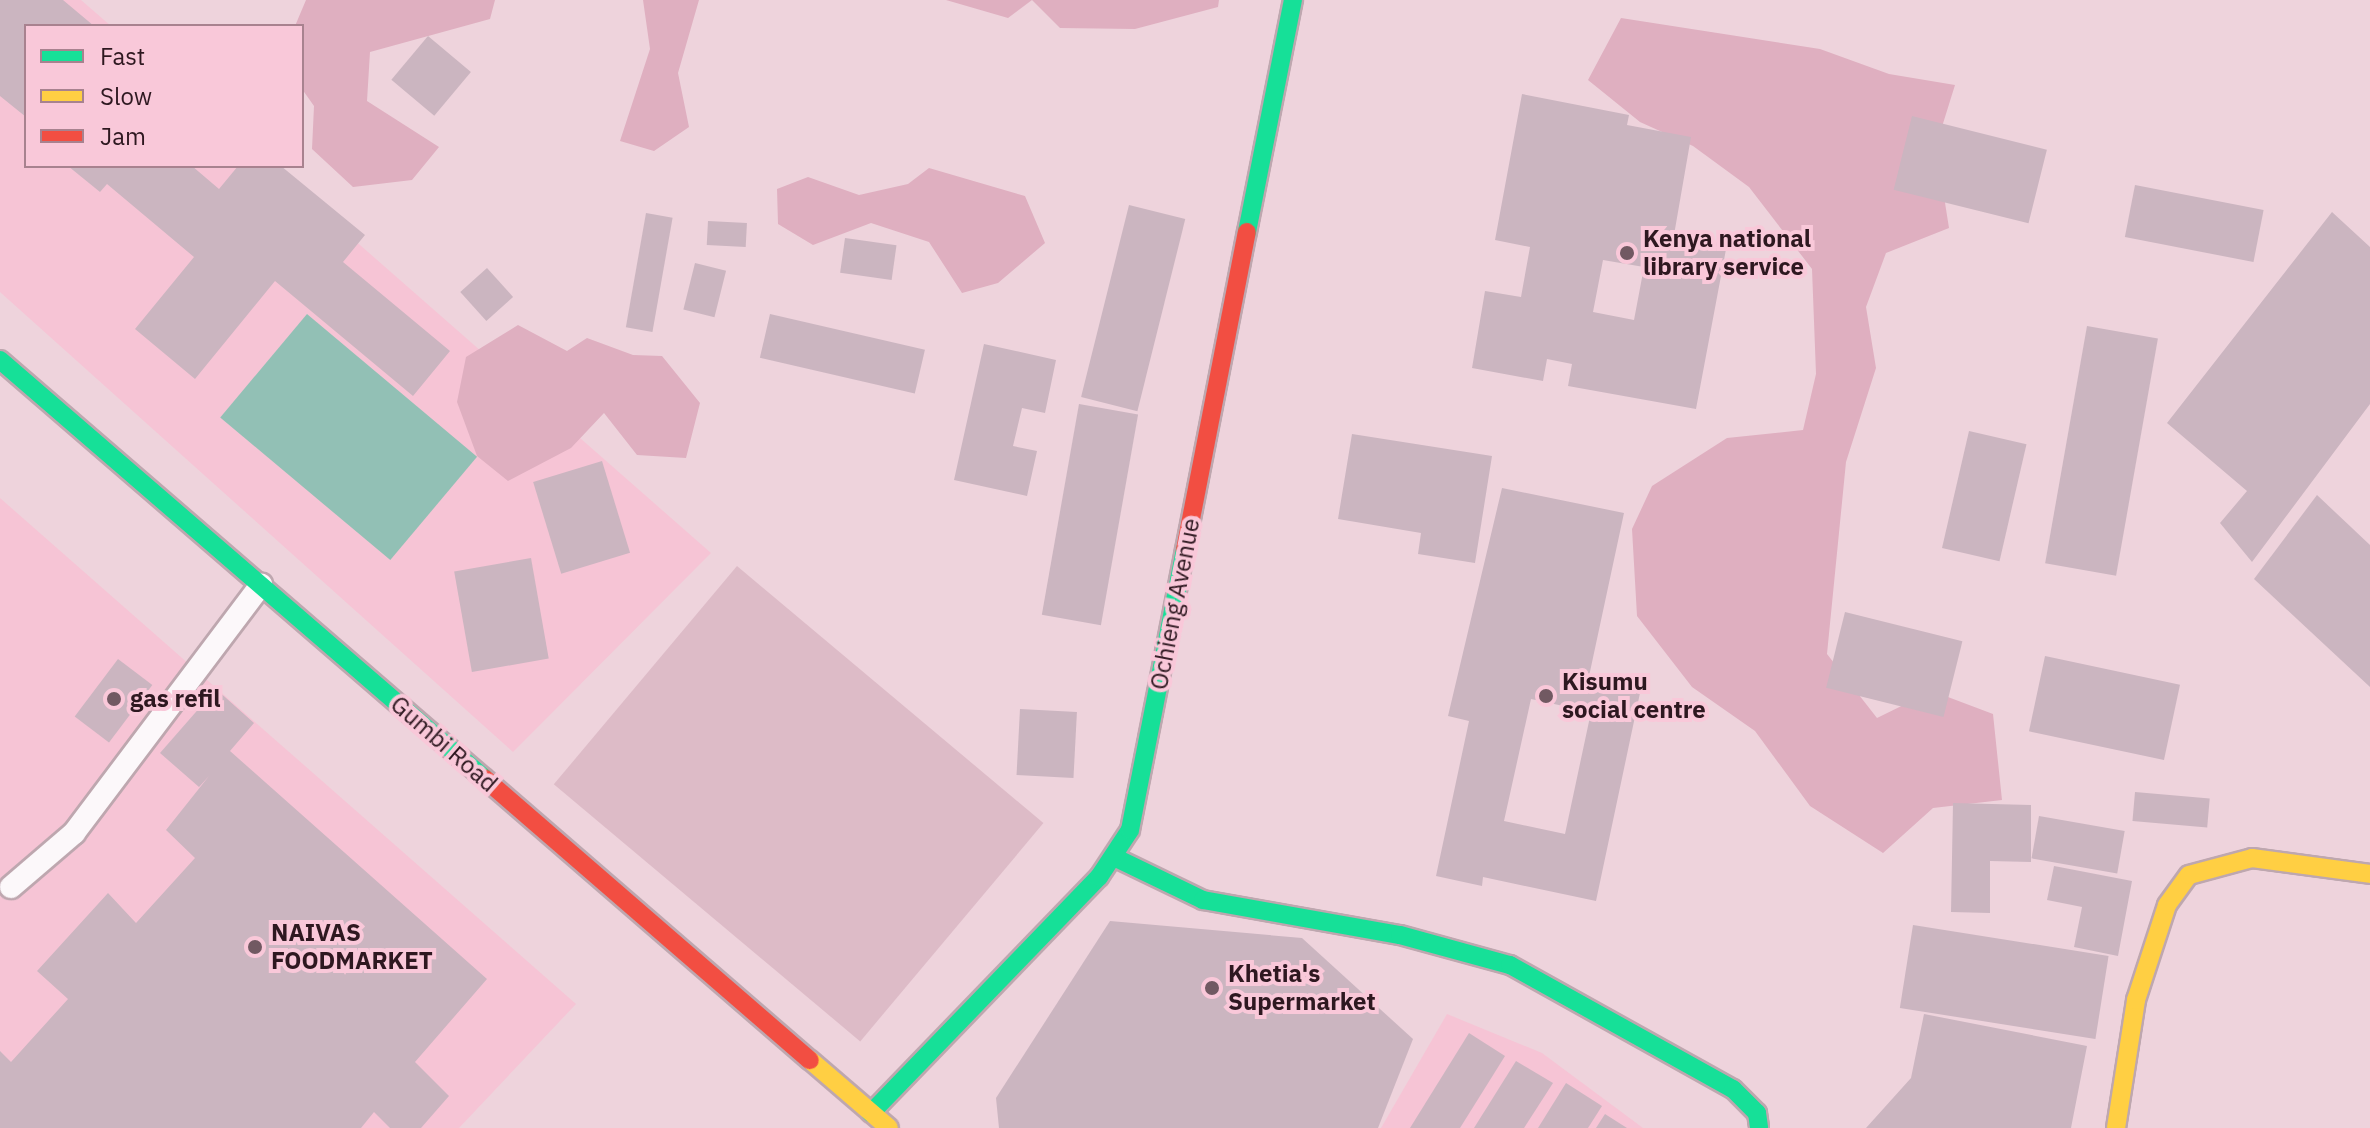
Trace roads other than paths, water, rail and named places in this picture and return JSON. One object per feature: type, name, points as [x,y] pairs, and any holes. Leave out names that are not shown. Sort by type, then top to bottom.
[{"type":"street","name":"Ochieng Avenue","points":[[871,1113],[1114,857],[1130,830],[1293,0]]},
{"type":"street","name":"Gumbi Road","points":[[0,360],[889,1128]]},
{"type":"street","points":[[1114,857],[1203,900],[1400,935],[1510,965],[1733,1089],[1757,1113],[1759,1128]]},
{"type":"street","points":[[2116,1128],[2136,1000],[2167,905],[2189,875],[2252,858],[2370,874]]},
{"type":"lane","points":[[11,887],[74,833],[261,585]]},
{"type":"place","name":"Kenya national library service","points":[[1627,253]]},
{"type":"place","name":"Kisumu social centre","points":[[1546,696]]},
{"type":"place","name":"gas refil","points":[[114,699]]},
{"type":"place","name":"NAIVAS FOODMARKET","points":[[255,947]]},
{"type":"place","name":"Khetia's Supermarket","points":[[1212,988]]}]
